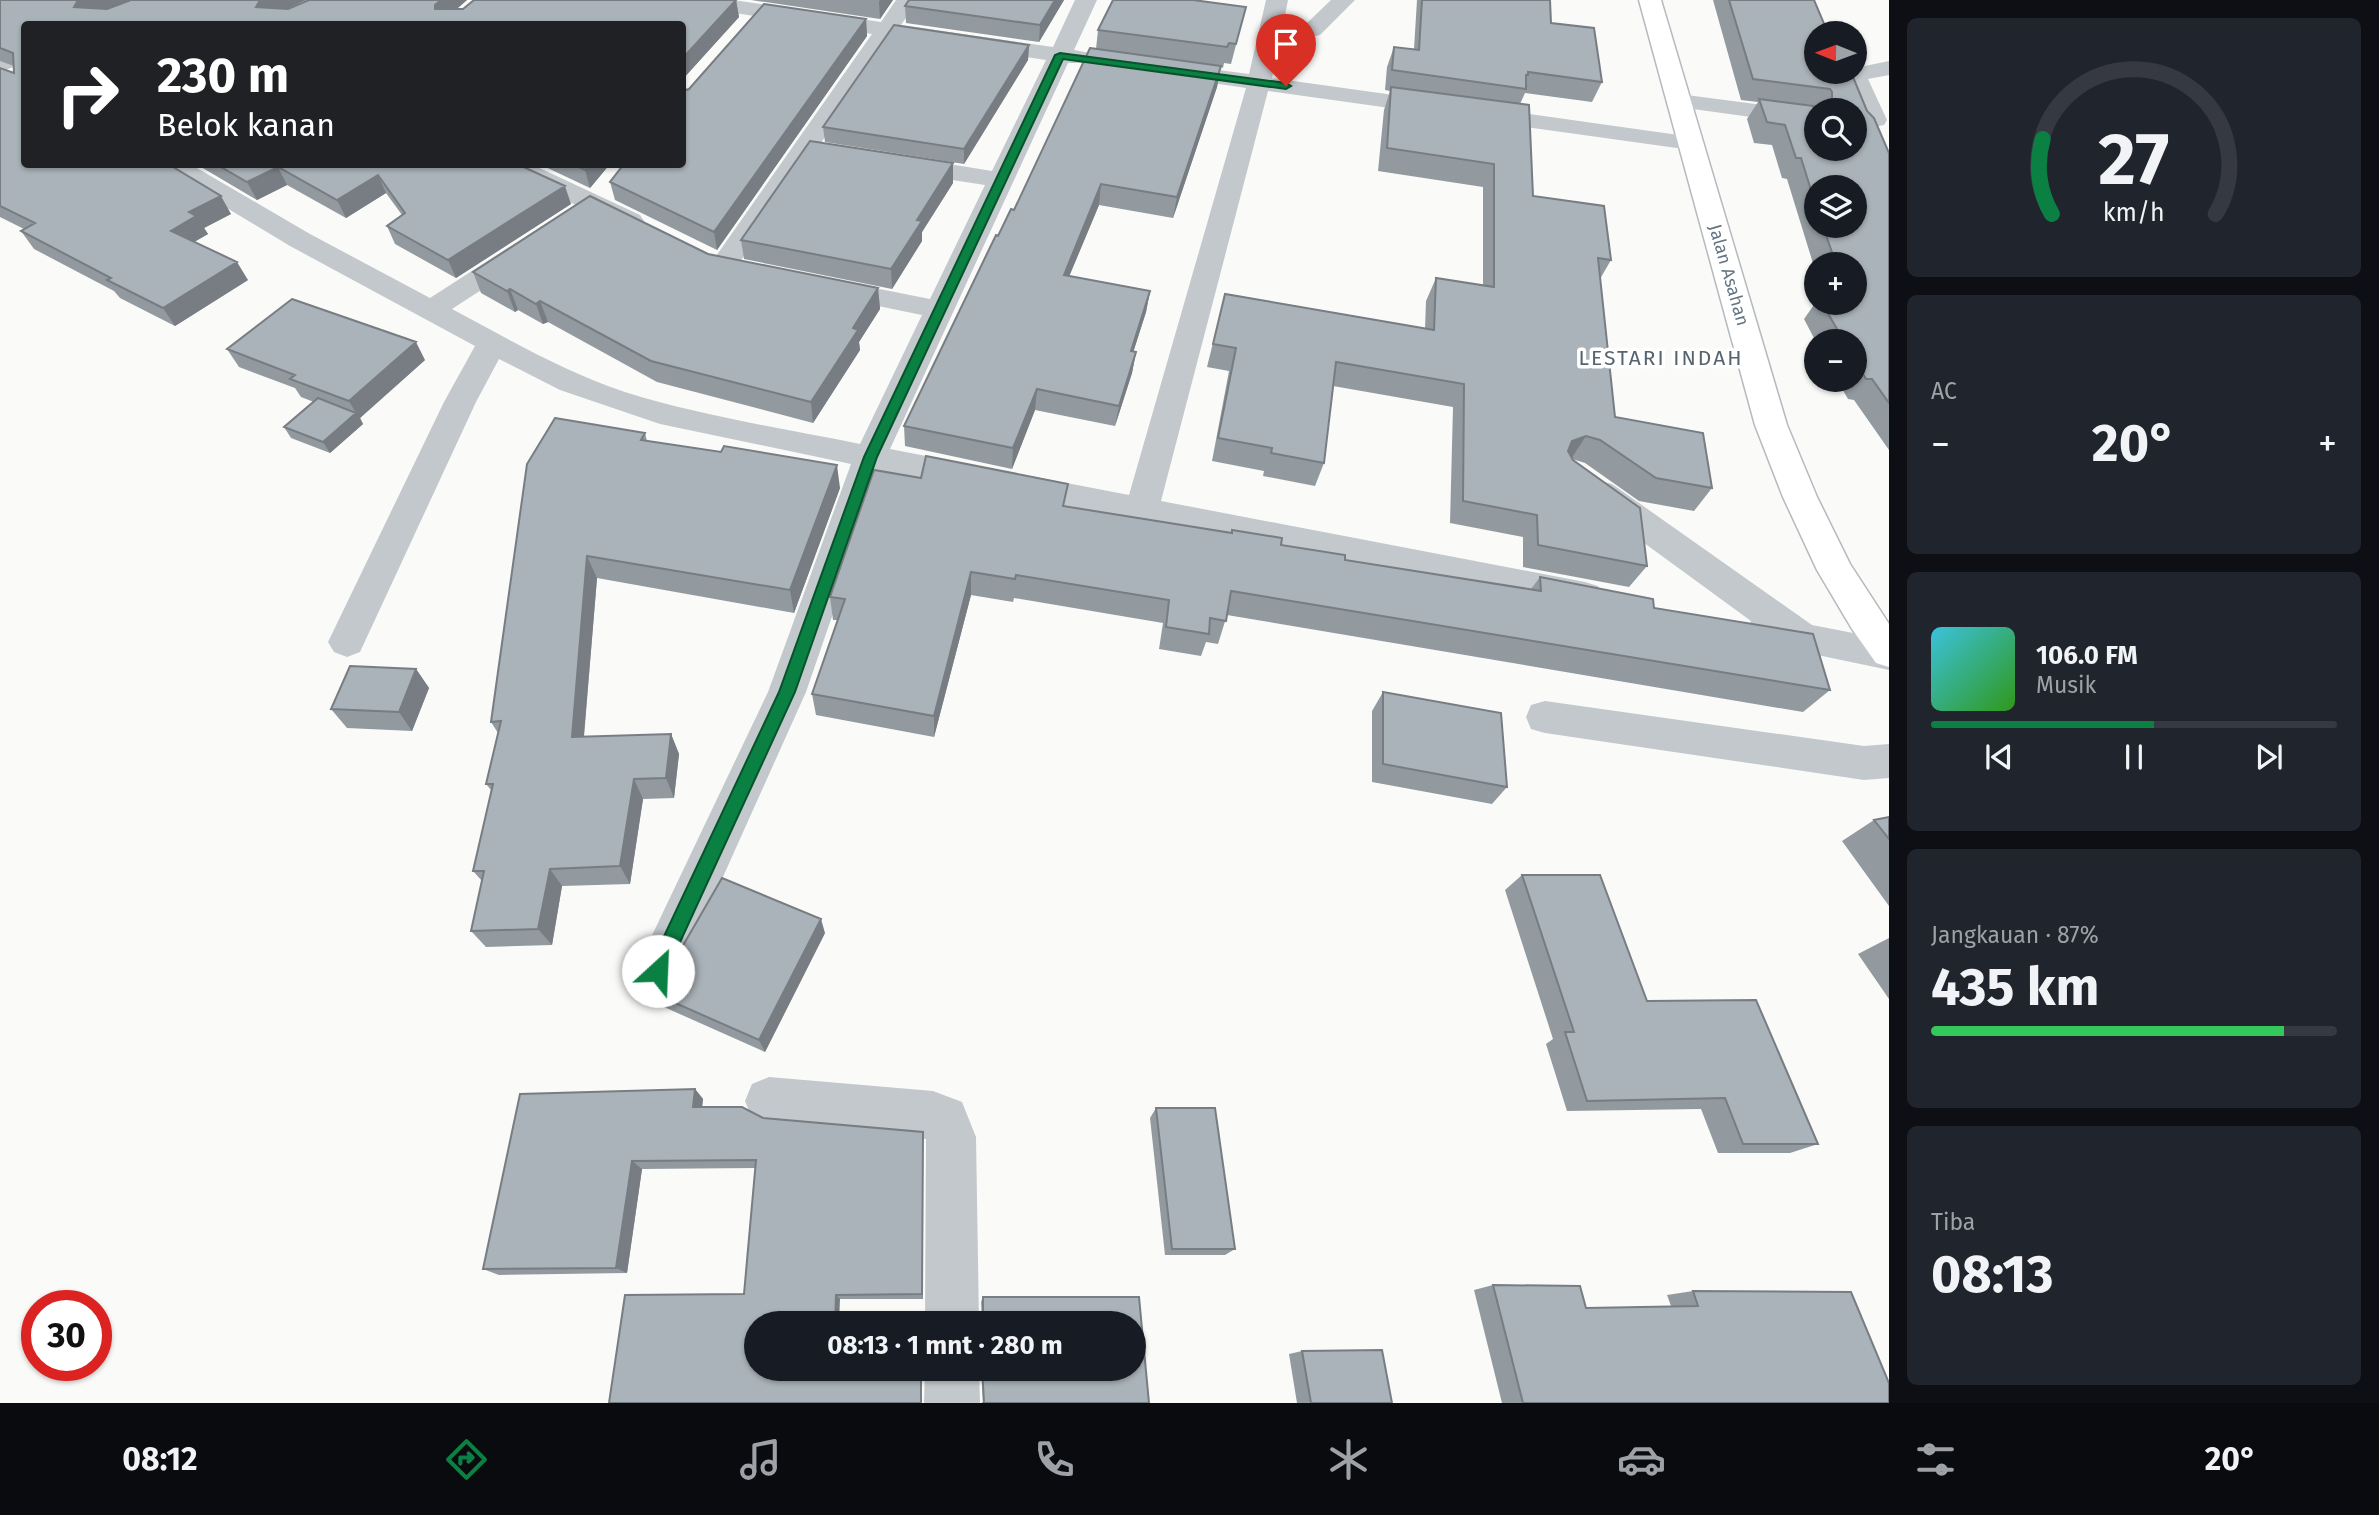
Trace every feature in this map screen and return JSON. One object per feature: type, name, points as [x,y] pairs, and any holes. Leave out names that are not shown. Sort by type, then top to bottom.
[{"type":"main road","name":"Jalan Asahan","points":[[1650,0],[1771,425],[1800,497],[1835,570],[1864,619],[1889,654]]},
{"type":"street","points":[[689,0],[1100,61]]},
{"type":"street","points":[[750,272],[712,260],[804,149],[907,0]]},
{"type":"street","points":[[658,971],[787,692],[870,457],[1086,0]]},
{"type":"street","points":[[1142,508],[1259,82],[1277,0]]},
{"type":"street","points":[[1269,39],[1312,30],[1345,0]]},
{"type":"street","points":[[743,30],[760,10]]},
{"type":"street","points":[[0,67],[21,56]]},
{"type":"street","points":[[1140,66],[1691,144]]},
{"type":"street","points":[[0,67],[21,80]]},
{"type":"street","points":[[1865,98],[1854,75],[1889,68]]},
{"type":"street","points":[[1679,101],[1804,117]]},
{"type":"street","points":[[1867,103],[1875,120],[1867,122]]},
{"type":"street","points":[[804,149],[831,153]]},
{"type":"street","points":[[870,159],[1001,180]]},
{"type":"street","points":[[178,168],[300,240],[492,343],[571,383],[637,406],[671,416],[870,457],[1614,601]]},
{"type":"street","points":[[522,168],[603,193],[653,232]]},
{"type":"street","points":[[572,218],[603,193]]},
{"type":"street","points":[[431,310],[537,241]]},
{"type":"street","points":[[805,283],[941,310]]},
{"type":"street","points":[[346,642],[460,402],[492,343]]},
{"type":"street","points":[[1572,473],[1803,639]]},
{"type":"street","points":[[1722,623],[1889,654]]},
{"type":"street","points":[[1545,717],[1864,763],[1889,761]]},
{"type":"street","points":[[769,1101],[933,1115],[946,1119],[951,1138],[952,1311]]},
{"type":"street","points":[[952,1381],[952,1403]]},
{"type":"building","points":[[0,0],[78,0],[74,7],[107,9],[131,0],[260,0],[256,7],[288,9],[309,0],[441,0],[435,5],[435,9],[463,9],[474,0],[736,0],[686,55],[686,21],[21,21],[21,168],[175,168],[221,196],[189,212],[196,216],[171,231],[237,262],[163,308],[21,231],[35,223],[0,206],[0,68],[14,73],[13,53],[0,48]]},
{"type":"building","points":[[909,0],[1055,0],[1040,25],[905,6]]},
{"type":"building","points":[[1113,0],[1193,0],[1246,7],[1236,44],[1229,43],[1227,47],[1098,30]]},
{"type":"building","points":[[1422,0],[1550,0],[1551,23],[1594,28],[1602,82],[1528,72],[1526,89],[1392,70],[1394,47],[1419,50]]},
{"type":"building","points":[[1729,0],[1814,0],[1823,21],[1804,21],[1804,84],[1856,84],[1862,98],[1832,98],[1830,89],[1753,79]]},
{"type":"building","points":[[764,4],[866,19],[714,232],[610,182],[621,168],[686,168],[686,90]]},
{"type":"building","points":[[894,25],[1029,45],[964,149],[823,127]]},
{"type":"building","points":[[1090,48],[1221,66],[1177,197],[1101,184],[1064,275],[1150,291],[1131,351],[1136,352],[1119,406],[1037,389],[1013,448],[904,426],[996,235],[998,236],[1011,209],[1014,210]]},
{"type":"building","points":[[1391,87],[1529,105],[1533,196],[1604,206],[1611,260],[1598,258],[1615,417],[1703,433],[1712,488],[1656,478],[1600,440],[1586,436],[1572,441],[1568,451],[1573,460],[1640,508],[1647,566],[1538,545],[1537,515],[1463,501],[1464,384],[1336,362],[1324,463],[1271,453],[1272,448],[1218,438],[1236,348],[1213,344],[1225,294],[1434,330],[1436,278],[1494,287],[1494,164],[1387,148]]},
{"type":"building","points":[[1759,99],[1804,105],[1804,161],[1867,161],[1867,111],[1874,118],[1889,153],[1889,403],[1872,379],[1867,379],[1867,329],[1837,329],[1829,315],[1867,315],[1867,252],[1832,252],[1827,238],[1867,238],[1867,175],[1806,175],[1801,158],[1796,158],[1785,125],[1767,122]]},
{"type":"building","points":[[810,141],[953,163],[917,220],[922,221],[891,269],[741,240]]},
{"type":"building","points":[[223,168],[276,168],[247,182]]},
{"type":"building","points":[[280,168],[526,168],[565,186],[448,260],[387,226],[405,213],[378,175],[337,200]]},
{"type":"building","points":[[590,196],[708,254],[878,288],[853,328],[858,330],[811,402],[651,361],[540,301],[536,304],[473,272]]},
{"type":"building","points":[[292,299],[416,342],[349,401],[290,379],[295,375],[227,349]]},
{"type":"building","points":[[318,398],[356,413],[323,442],[284,427]]},
{"type":"building","points":[[555,418],[645,433],[641,440],[721,452],[724,446],[837,465],[790,590],[587,556],[572,737],[671,734],[666,778],[634,779],[620,866],[550,869],[538,929],[471,931],[484,871],[473,871],[493,784],[486,784],[501,721],[491,722],[527,464]]},
{"type":"building","points":[[926,456],[1068,484],[1063,506],[1232,533],[1232,530],[1282,538],[1281,545],[1345,555],[1345,560],[1541,591],[1540,577],[1653,599],[1654,608],[1813,634],[1830,690],[1231,591],[1226,621],[1210,618],[1209,634],[1166,627],[1169,600],[1016,575],[1015,579],[971,572],[934,716],[812,694],[845,599],[830,597],[874,470],[921,478]]},
{"type":"building","points":[[350,666],[416,669],[399,712],[331,709]]},
{"type":"building","points":[[1383,692],[1501,713],[1507,787],[1383,764]]},
{"type":"building","points":[[1889,817],[1889,839],[1874,820]]},
{"type":"building","points":[[1522,875],[1600,875],[1647,1001],[1756,1000],[1818,1144],[1743,1144],[1725,1098],[1587,1101],[1565,1032],[1574,1032]]},
{"type":"building","points":[[722,878],[821,919],[759,1040],[655,994]]},
{"type":"building","points":[[695,1089],[693,1107],[742,1107],[763,1118],[923,1132],[922,1294],[836,1295],[835,1311],[744,1311],[744,1381],[921,1381],[921,1403],[609,1403],[625,1295],[744,1294],[756,1160],[632,1161],[616,1268],[483,1269],[520,1094]]},
{"type":"building","points":[[1156,1108],[1215,1108],[1235,1249],[1172,1249]]},
{"type":"building","points":[[1493,1285],[1580,1286],[1586,1308],[1698,1306],[1693,1291],[1851,1292],[1889,1383],[1889,1403],[1523,1403]]},
{"type":"building","points":[[983,1297],[1139,1297],[1140,1311],[983,1311]]},
{"type":"building","points":[[1382,1350],[1392,1403],[1311,1403],[1302,1351]]},
{"type":"building","points":[[1146,1371],[1149,1403],[983,1403],[983,1381],[1146,1381]]},
{"type":"district","name":"LESTARI INDAH","points":[[1661,358]]},
{"type":"route","points":[[658,971],[787,692],[870,457],[1060,55],[1286,86]]}]
